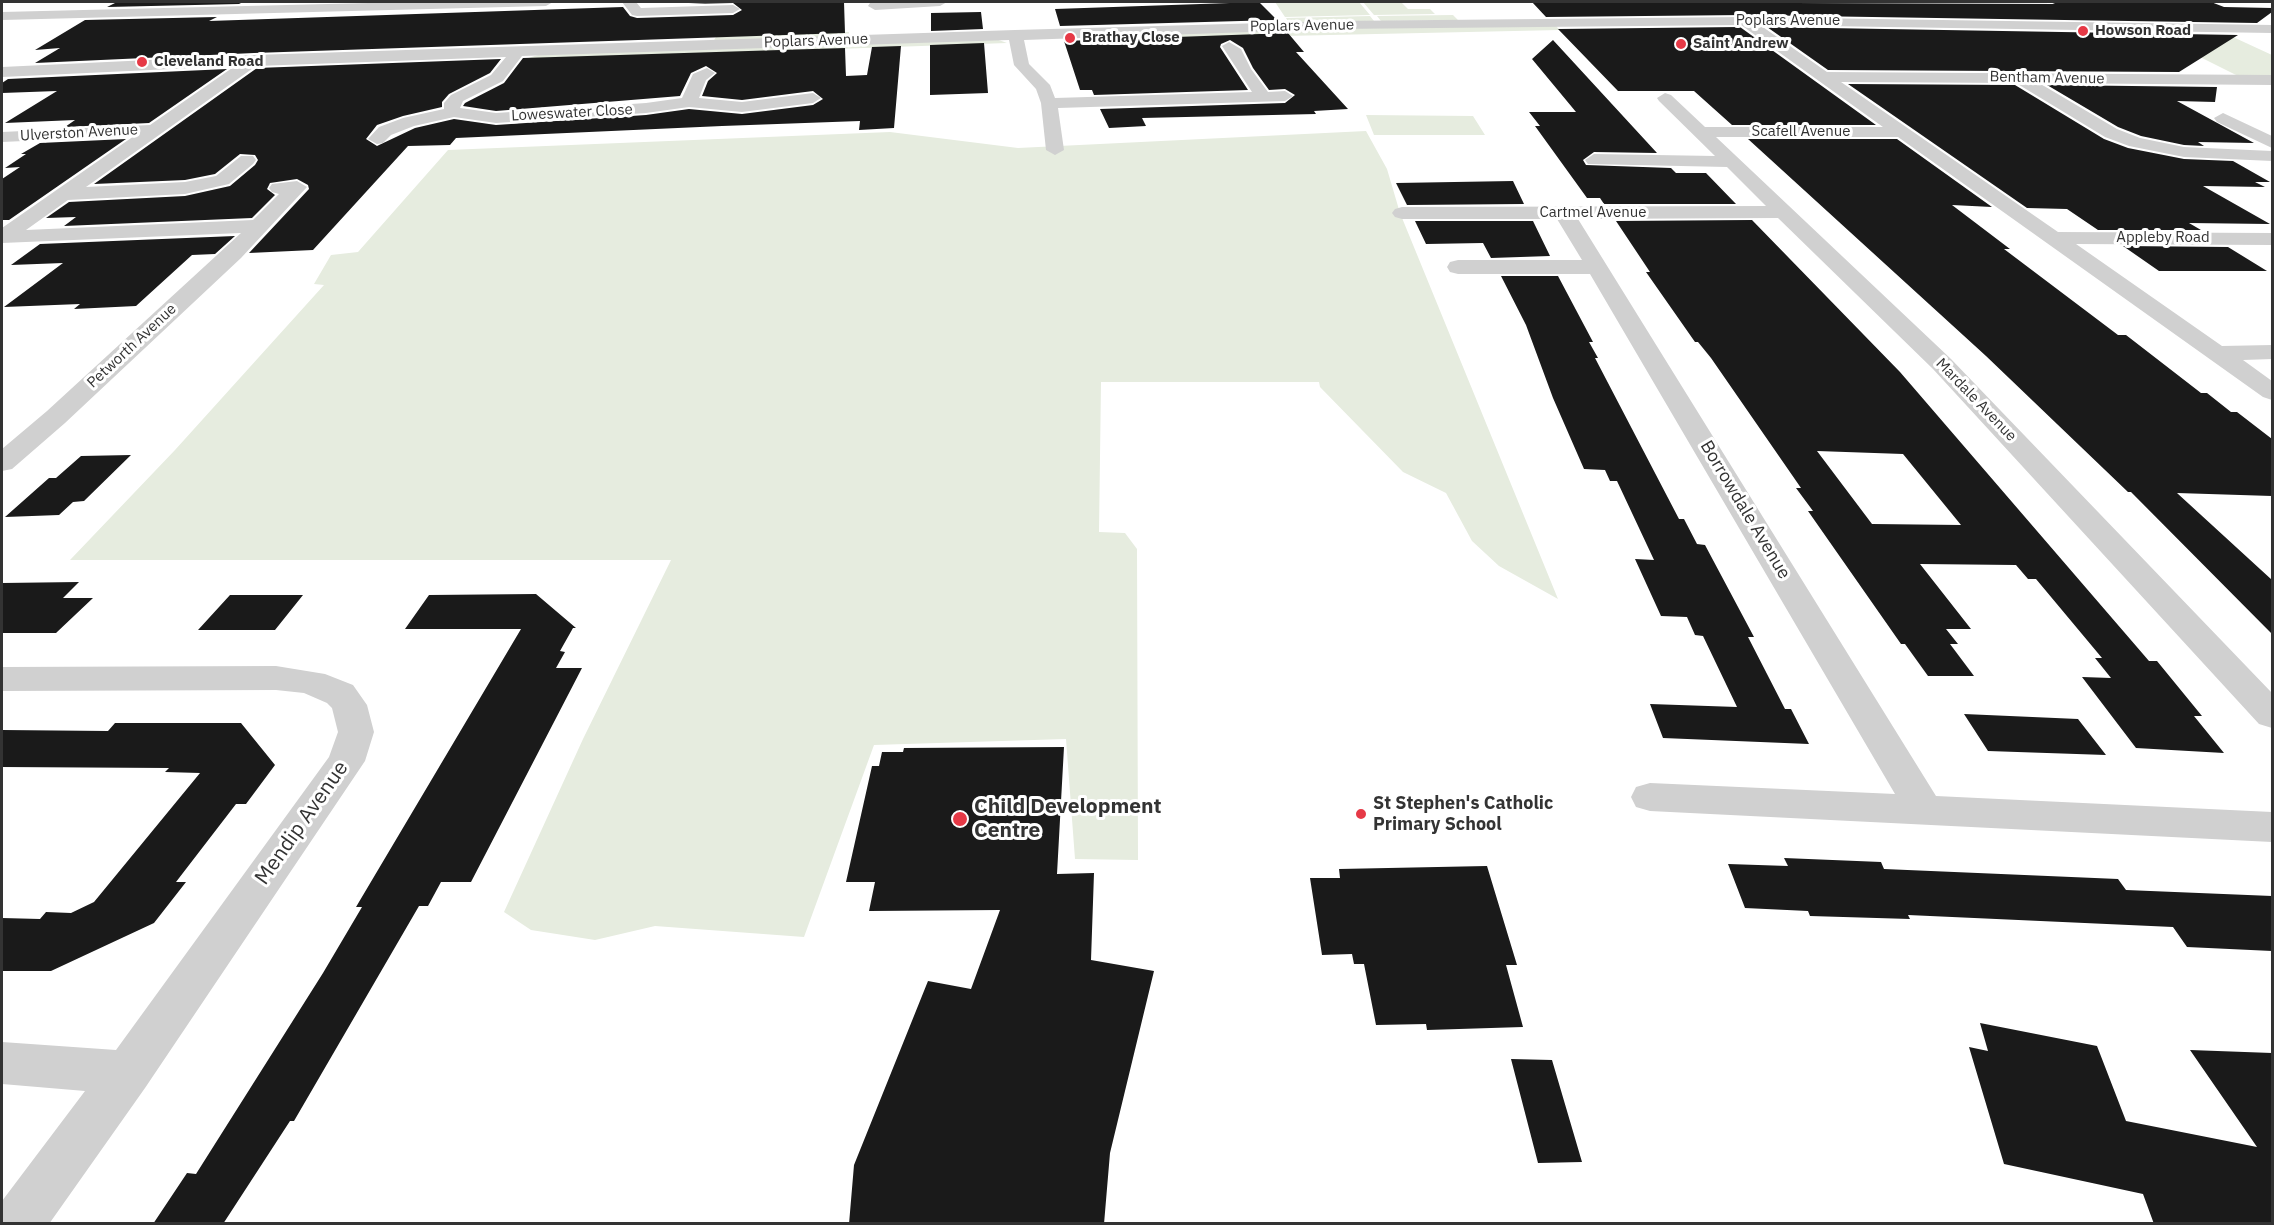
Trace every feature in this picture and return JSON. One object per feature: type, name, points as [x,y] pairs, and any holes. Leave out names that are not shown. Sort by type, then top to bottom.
[{"type":"street","points":[[2,16],[338,4],[546,2]]},
{"type":"street","points":[[629,2],[637,12],[733,9]]},
{"type":"street","points":[[870,4],[940,2]]},
{"type":"street","points":[[870,4],[894,28]]},
{"type":"street","points":[[1523,8],[1537,22]]},
{"type":"street","points":[[1651,21],[1667,34]]},
{"type":"street","points":[[1744,21],[2272,392]]},
{"type":"street","name":"Poplars Avenue","points":[[2,72],[518,51],[894,28],[1015,34],[1537,22],[1744,21],[2272,29]]},
{"type":"street","points":[[1015,34],[1022,65],[1044,88],[1060,144],[1033,143]]},
{"type":"street","points":[[1226,46],[1236,52],[1244,70],[1263,96]]},
{"type":"street","points":[[455,112],[451,106],[452,103],[491,82],[518,51]]},
{"type":"street","name":"Poplars Avenue","points":[[236,75],[309,68],[323,64],[332,58]]},
{"type":"street","points":[[2,237],[236,75],[254,60]]},
{"type":"street","points":[[689,102],[699,77],[707,73]]},
{"type":"street","name":"Bentham Avenue","points":[[1822,77],[2272,80]]},
{"type":"street","points":[[2017,77],[2111,133],[2135,142],[2193,153],[2272,156]]},
{"type":"street","points":[[1049,103],[1285,96]]},
{"type":"street","name":"Loweswater Close","points":[[377,140],[385,131],[409,122],[455,112],[471,117],[496,118],[646,108],[689,102],[732,107],[818,98]]},
{"type":"street","name":"Mardale Avenue","points":[[1665,98],[1942,363],[2267,704]]},
{"type":"street","points":[[2223,118],[2272,143]]},
{"type":"street","name":"Ulverston Avenue","points":[[2,137],[157,130]]},
{"type":"street","name":"Scafell Avenue","points":[[1701,132],[1901,132]]},
{"type":"street","points":[[64,194],[185,188],[222,180],[247,160]]},
{"type":"street","points":[[1593,160],[1733,162]]},
{"type":"street","name":"Petworth Avenue","points":[[2,463],[56,417],[260,226],[297,187],[279,188]]},
{"type":"street","name":"Cartmel Avenue","points":[[1402,213],[1784,212]]},
{"type":"street","name":"Borrowdale Avenue","points":[[1564,213],[1924,809]]},
{"type":"street","points":[[2,237],[260,226]]},
{"type":"street","name":"Appleby Road","points":[[2053,238],[2272,239]]},
{"type":"street","points":[[1458,267],[1597,267]]},
{"type":"street","points":[[2216,353],[2272,352]]},
{"type":"street","name":"Mendip Avenue","points":[[2,679],[285,679],[325,686],[340,694],[349,705],[356,732],[346,761],[128,1073],[17,1224]]},
{"type":"street","points":[[1650,797],[2272,827]]},
{"type":"street","points":[[2,1063],[128,1073]]},
{"type":"shaded area","points":[[1275,2],[1359,2],[1370,15],[1285,17]]},
{"type":"shaded area","points":[[1363,2],[1401,2],[1408,9],[1430,9],[1435,14],[1374,15]]},
{"type":"shaded area","points":[[1453,15],[1458,20],[1381,21],[1377,16]]},
{"type":"shaded area","points":[[1370,16],[1374,21],[1289,23],[1286,18]]},
{"type":"shaded area","points":[[1554,24],[1560,30],[1146,39],[1143,32]]},
{"type":"shaded area","points":[[849,32],[848,37],[713,42],[716,37]]},
{"type":"shaded area","points":[[2156,35],[2233,37],[2272,55],[2272,77],[2238,76]]},
{"type":"shaded area","points":[[996,39],[1007,43],[522,60],[538,55]]},
{"type":"shaded area","points":[[1366,115],[1473,116],[1485,135],[1374,135]]},
{"type":"shaded area","points":[[1366,131],[1387,169],[1400,213],[1558,599],[1499,566],[1472,541],[1446,493],[1403,472],[1320,387],[1319,382],[1101,382],[1099,532],[1125,533],[1137,549],[1138,860],[1075,859],[1066,739],[874,745],[804,937],[655,926],[595,940],[531,930],[504,912],[583,739],[671,560],[70,560],[175,450],[324,285],[314,284],[331,255],[358,252],[448,150],[890,132],[1018,148]]},
{"type":"building","points":[[117,2],[243,2],[239,4],[107,7]]},
{"type":"building","points":[[721,2],[844,2],[845,33],[254,53],[35,63],[60,48],[35,50],[85,20],[217,17],[209,21],[623,7],[630,16],[637,18],[733,15],[742,10],[733,3],[689,4]]},
{"type":"building","points":[[1259,2],[1277,20],[1060,26],[1055,9]]},
{"type":"building","points":[[1532,2],[2055,4],[2050,2],[2211,2],[2224,7],[2272,8],[2272,12],[2257,23],[1744,15],[1546,17]]},
{"type":"building","points":[[981,12],[983,29],[931,31],[931,13]]},
{"type":"building","points":[[1740,27],[1876,125],[1732,125],[1694,91],[1618,91],[1558,29]]},
{"type":"building","points":[[1767,27],[2238,35],[2179,72],[1828,70]]},
{"type":"building","points":[[1288,33],[1304,52],[1296,52],[1348,109],[1314,111],[1316,114],[1142,118],[1146,126],[1109,128],[1100,109],[1285,103],[1295,95],[1285,89],[1269,90],[1253,68],[1243,48],[1230,40],[1221,44],[1220,47],[1248,90],[1094,95],[1092,90],[1080,90],[1064,41]]},
{"type":"building","points":[[1553,40],[1657,153],[1594,152],[1583,160],[1586,165],[1671,168],[1676,173],[1706,173],[1736,204],[1604,204],[1600,198],[1587,198],[1535,126],[1540,126],[1529,112],[1576,112],[1532,59]]},
{"type":"building","points":[[984,43],[988,93],[930,95],[930,45]]},
{"type":"building","points":[[901,46],[894,128],[859,130],[860,121],[722,126],[456,138],[450,145],[408,146],[313,250],[249,253],[309,189],[308,185],[297,179],[270,183],[267,189],[275,195],[252,218],[64,226],[76,217],[46,218],[69,202],[185,196],[230,186],[255,165],[258,160],[255,155],[240,154],[215,174],[185,180],[94,184],[257,68],[501,59],[490,73],[449,94],[442,102],[442,107],[377,125],[366,139],[377,146],[415,128],[454,119],[496,125],[646,115],[689,109],[742,114],[813,105],[823,99],[813,91],[742,100],[702,96],[708,81],[717,73],[706,66],[691,73],[680,96],[496,111],[463,106],[504,83],[523,58],[845,48],[846,76],[867,75],[872,47]]},
{"type":"building","points":[[227,69],[149,123],[65,127],[75,120],[5,123],[57,91],[2,93],[2,83],[8,79]]},
{"type":"building","points":[[1848,84],[2015,85],[2104,139],[2128,148],[2184,159],[2233,161],[2270,182],[2255,182],[2265,187],[2203,186],[2270,224],[2189,223],[2201,230],[2098,230],[2067,209],[2027,208]]},
{"type":"building","points":[[2047,85],[2217,87],[2215,102],[2177,101],[2254,143],[2198,142],[2204,146],[2184,145],[2141,136],[2118,127]]},
{"type":"building","points":[[126,139],[9,220],[2,220],[2,179],[20,167],[5,168],[26,154],[21,154],[40,143]]},
{"type":"building","points":[[1748,139],[1897,139],[1992,207],[1952,205],[2010,249],[2004,249],[2118,335],[2126,335],[2201,393],[2207,393],[2231,412],[2237,412],[2272,439],[2272,496],[2177,493],[2272,580],[2272,634],[2131,492],[2128,492],[1986,356]]},
{"type":"building","points":[[1513,181],[1524,204],[1407,205],[1396,183]]},
{"type":"building","points":[[1752,220],[1900,372],[2149,661],[2157,661],[2202,716],[2194,716],[2224,753],[2136,748],[2082,677],[2111,678],[2095,658],[2102,658],[2036,579],[2028,579],[2016,565],[1920,564],[1971,629],[1946,629],[1958,644],[1950,644],[1974,676],[1928,676],[1905,644],[1901,644],[1808,511],[1813,511],[1796,488],[1801,488],[1711,358],[1698,342],[1695,342],[1646,272],[1650,272],[1616,221]],"holes":[[[1817,451],[1903,454],[1961,525],[1872,524]]]},
{"type":"building","points":[[1415,221],[1533,221],[1550,256],[1491,258],[1483,243],[1426,244]]},
{"type":"building","points":[[235,236],[215,254],[192,255],[136,306],[74,309],[80,304],[4,307],[63,263],[11,265],[40,244]]},
{"type":"building","points":[[2123,246],[2228,247],[2267,271],[2159,271]]},
{"type":"building","points":[[1501,276],[1558,276],[1593,342],[1589,342],[1598,358],[1595,358],[1679,519],[1684,519],[1697,544],[1705,545],[1754,637],[1748,637],[1785,709],[1791,709],[1809,744],[1663,738],[1650,704],[1737,707],[1703,636],[1695,635],[1687,617],[1661,616],[1635,559],[1654,560],[1617,481],[1610,481],[1605,470],[1584,469],[1553,398],[1526,325]]},
{"type":"building","points":[[131,455],[84,501],[73,502],[59,515],[5,517],[49,478],[56,478],[81,456]]},
{"type":"building","points":[[79,582],[63,598],[93,598],[56,633],[2,633],[2,583]]},
{"type":"building","points":[[536,594],[576,628],[573,628],[560,651],[565,652],[556,668],[582,668],[471,882],[441,882],[428,906],[419,906],[294,1121],[290,1121],[223,1224],[153,1224],[187,1173],[196,1174],[323,973],[362,907],[356,907],[521,629],[405,629],[429,595]]},
{"type":"building","points":[[230,595],[303,595],[275,630],[198,630]]},
{"type":"building","points":[[1964,714],[2078,719],[2106,755],[1988,751]]},
{"type":"building","points":[[115,723],[241,723],[275,765],[246,804],[236,804],[176,882],[186,882],[154,923],[51,971],[2,971],[2,918],[40,919],[46,912],[71,913],[94,902],[200,773],[165,772],[169,768],[2,767],[2,730],[108,731]]},
{"type":"building","points":[[1064,747],[1057,874],[1094,873],[1091,960],[1154,971],[1110,1153],[1104,1224],[849,1224],[854,1165],[928,981],[971,989],[1000,910],[869,911],[875,882],[846,882],[872,766],[879,766],[882,752],[903,752],[904,748]]},
{"type":"building","points":[[1784,858],[1881,862],[1884,869],[2118,879],[2126,890],[2272,896],[2272,951],[2187,947],[2173,927],[1908,915],[1910,919],[1810,916],[1808,911],[1745,908],[1728,864],[1788,866]]},
{"type":"building","points":[[1487,866],[1517,965],[1506,965],[1523,1027],[1427,1030],[1426,1024],[1376,1025],[1364,964],[1354,964],[1352,954],[1322,955],[1310,878],[1340,878],[1339,869]]},
{"type":"building","points":[[1980,1023],[2097,1046],[2126,1121],[2257,1147],[2190,1050],[2272,1053],[2272,1224],[2154,1224],[2143,1194],[2004,1164],[1969,1047],[1988,1051]]},
{"type":"building","points":[[1511,1059],[1552,1060],[1582,1162],[1538,1163]]},
{"type":"place","name":"Howson Road","points":[[2083,31]]},
{"type":"place","name":"Brathay Close","points":[[1070,38]]},
{"type":"place","name":"Saint Andrew","points":[[1681,44]]},
{"type":"place","name":"Cleveland Road","points":[[142,62]]},
{"type":"place","name":"St Stephen's Catholic Primary School","points":[[1361,814]]},
{"type":"place","name":"Child Development Centre","points":[[960,819]]}]
